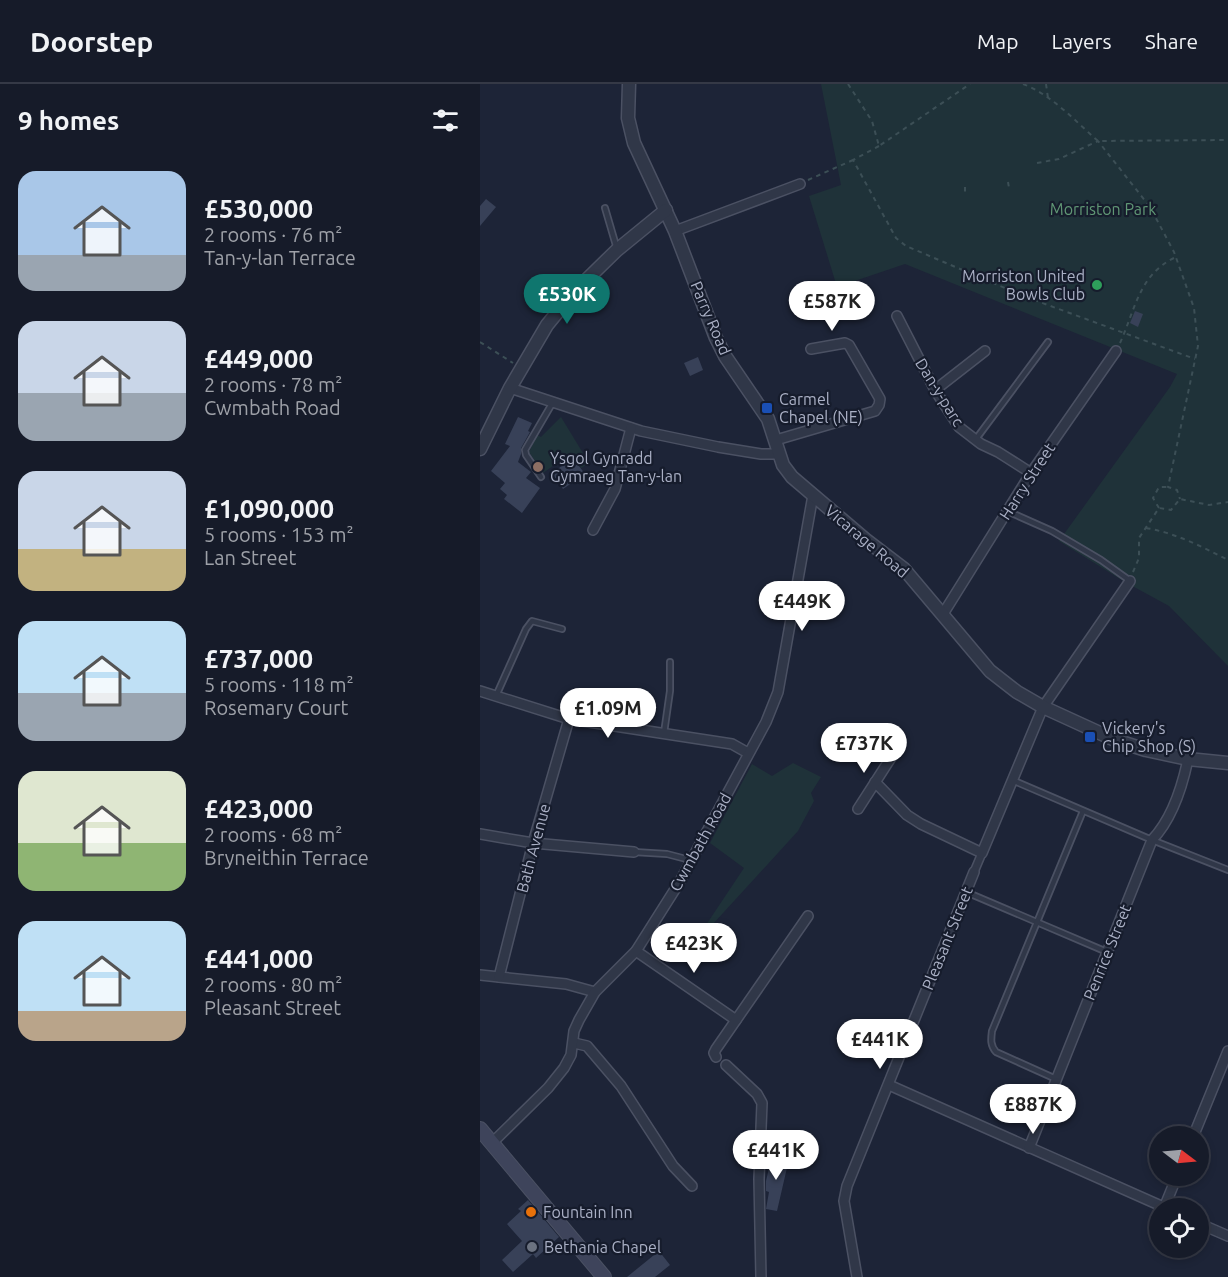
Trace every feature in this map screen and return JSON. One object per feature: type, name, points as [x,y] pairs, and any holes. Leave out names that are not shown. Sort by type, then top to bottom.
[{"type":"main road","points":[[480,1129],[604,1277]]},
{"type":"street","name":"Parry Road","points":[[629,84],[628,117],[634,143],[675,231],[716,338],[725,356],[768,419],[779,454]]},
{"type":"street","points":[[675,231],[800,184]]},
{"type":"street","points":[[480,449],[510,388],[547,325],[574,292],[617,249],[666,210]]},
{"type":"street","name":"Dan-y-parc","points":[[897,316],[935,390],[959,427],[976,440],[1031,473]]},
{"type":"street","points":[[776,440],[875,411],[879,405],[880,399],[849,345],[845,343],[811,349]]},
{"type":"street","points":[[935,390],[985,351]]},
{"type":"street","name":"Harry Street","points":[[943,614],[1031,473],[1116,351]]},
{"type":"street","points":[[510,388],[632,428],[718,447],[761,454],[779,454]]},
{"type":"street","points":[[593,530],[615,489],[632,428]]},
{"type":"street","name":"Vicarage Road","points":[[779,454],[783,465],[792,477],[904,569],[990,672],[1017,692],[1043,707],[1115,740],[1146,750],[1188,759],[1228,763]]},
{"type":"street","name":"Cwmbath Road","points":[[493,1142],[548,1088],[564,1068],[571,1055],[574,1031],[595,992],[636,951],[691,860],[766,722],[778,692],[813,495]]},
{"type":"street","points":[[974,872],[1043,707],[1130,581]]},
{"type":"street","points":[[480,691],[569,719],[732,744],[748,753]]},
{"type":"street","name":"Bath Avenue","points":[[499,977],[533,843],[569,719]]},
{"type":"street","points":[[858,809],[894,753]]},
{"type":"street","name":"Penrice Street","points":[[1029,1148],[1152,840],[1162,829],[1183,782],[1188,759]]},
{"type":"street","points":[[875,782],[907,815],[982,854]]},
{"type":"street","points":[[480,834],[533,843],[634,852]]},
{"type":"street","name":"Pleasant Street","points":[[857,1277],[844,1201],[847,1186],[974,872]]},
{"type":"street","points":[[716,1057],[716,1049],[808,916]]},
{"type":"street","points":[[636,951],[736,1020]]},
{"type":"street","points":[[480,975],[566,984],[595,992]]},
{"type":"street","points":[[574,1043],[586,1046],[621,1086],[673,1166],[692,1186]]},
{"type":"street","points":[[1198,1126],[1226,1062],[1228,1051]]},
{"type":"street","points":[[726,1065],[757,1094],[762,1103],[759,1179],[761,1277]]},
{"type":"street","points":[[889,1085],[1149,1201]]},
{"type":"street","points":[[1209,1228],[1228,1236]]},
{"type":"lane","points":[[605,208],[617,249]]},
{"type":"lane","points":[[976,440],[1048,342]]},
{"type":"lane","points":[[541,477],[525,455],[525,450],[553,402]]},
{"type":"lane","points":[[1007,511],[1052,531],[1101,560],[1130,581]]},
{"type":"lane","points":[[496,696],[526,628],[532,621],[562,629]]},
{"type":"lane","points":[[664,734],[670,691],[670,662]]},
{"type":"lane","points":[[1012,780],[1228,870]]},
{"type":"lane","points":[[1056,1079],[1003,1056],[991,1047],[992,1030],[1083,810]]},
{"type":"lane","points":[[634,852],[667,854],[691,860]]},
{"type":"lane","points":[[966,892],[1107,951]]},
{"type":"path","points":[[848,84],[872,121],[879,146]]},
{"type":"path","points":[[800,184],[879,146],[970,84]]},
{"type":"path","points":[[1023,84],[1035,88],[1098,141],[1150,207],[1176,257],[1194,308],[1198,346],[1168,487]]},
{"type":"path","points":[[1046,84],[1048,98]]},
{"type":"path","points":[[1037,164],[1059,159],[1098,141],[1228,140]]},
{"type":"path","points":[[853,160],[896,238],[906,246],[1026,297],[1195,359]]},
{"type":"path","points":[[1008,182],[1009,188]]},
{"type":"path","points":[[965,187],[965,192]]},
{"type":"path","points":[[1124,333],[1145,282],[1160,264],[1176,257]]},
{"type":"path","points":[[480,342],[521,369]]},
{"type":"path","points":[[1159,487],[1168,487],[1177,490],[1179,498],[1171,510],[1159,508],[1153,498],[1159,487]]},
{"type":"path","points":[[1179,498],[1209,504],[1228,502]]},
{"type":"path","points":[[1130,581],[1139,558],[1139,538],[1159,508]]},
{"type":"path","points":[[1146,528],[1164,531],[1228,560]]},
{"type":"green space","name":"Morriston Park","points":[[821,84],[1228,84],[1228,666],[1169,606],[1059,541],[1177,374],[905,264],[837,287],[809,196],[841,185]]},
{"type":"green space","points":[[561,417],[589,463],[581,468],[571,453],[543,473],[529,452],[537,435],[541,437]]},
{"type":"green space","points":[[793,763],[821,777],[811,793],[814,801],[798,831],[713,924],[700,934],[744,868],[710,843],[752,764],[772,776]]},
{"type":"building","points":[[486,199],[496,207],[480,226],[480,206]]},
{"type":"building","name":"Morriston United Bowls Club","points":[[1135,311],[1143,314],[1138,327],[1130,323]]},
{"type":"building","points":[[698,357],[703,370],[690,376],[684,363]]},
{"type":"building","points":[[518,417],[532,423],[521,448],[518,462],[531,472],[526,478],[540,488],[522,513],[504,499],[507,495],[500,489],[505,483],[491,471],[510,446],[505,444]]},
{"type":"building","points":[[573,458],[585,474],[563,489],[552,473]]},
{"type":"building","points":[[772,1155],[789,1159],[777,1211],[766,1209],[769,1192],[766,1191],[766,1181]]},
{"type":"building","name":"Bethania Chapel","points":[[528,1200],[559,1237],[536,1258],[533,1254],[513,1272],[502,1260],[522,1241],[507,1224],[521,1211],[518,1209]]},
{"type":"building","points":[[659,1251],[670,1265],[655,1277],[627,1277]]},
{"type":"place","name":"Morriston United Bowls Club","points":[[1097,285]]},
{"type":"place","name":"Carmel Chapel (NE)","points":[[767,408]]},
{"type":"place","name":"Ysgol Gynradd Gymraeg Tan-y-lan","points":[[538,467]]},
{"type":"place","name":"Vickery's Chip Shop (S)","points":[[1090,737]]},
{"type":"place","name":"Fountain Inn","points":[[531,1212]]},
{"type":"place","name":"Bethania Chapel","points":[[532,1247]]}]
